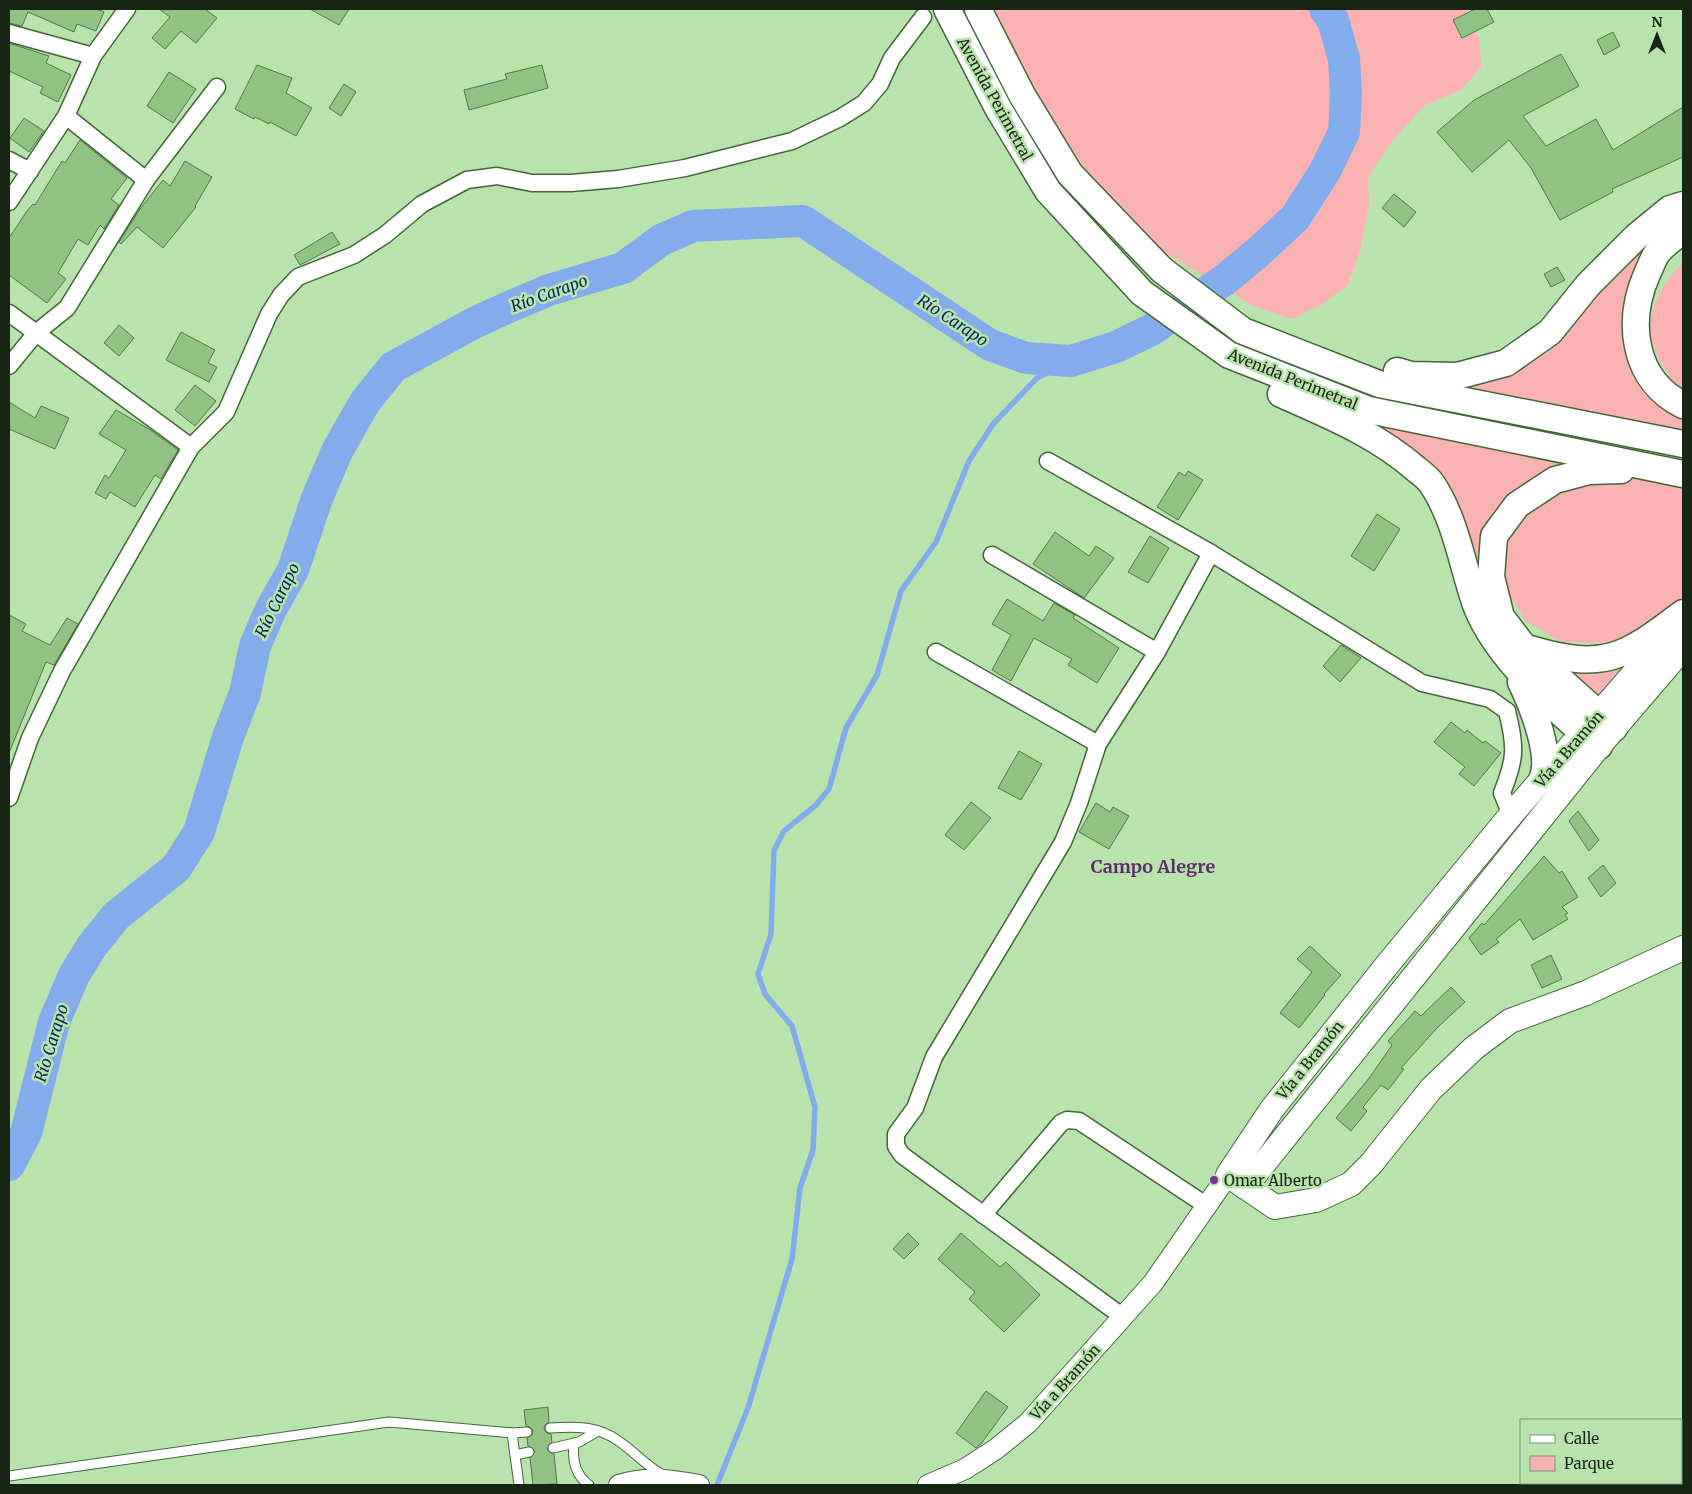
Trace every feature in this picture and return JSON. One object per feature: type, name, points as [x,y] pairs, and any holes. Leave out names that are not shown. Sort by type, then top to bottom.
[{"type":"main road","name":"Avenida Perimetral","points":[[978,9],[1022,95],[1070,174],[1162,270],[1243,331],[1287,350],[1380,384],[1683,444]]},
{"type":"main road","name":"Avenida Perimetral","points":[[935,13],[998,108],[1048,191],[1142,293],[1228,355],[1369,410],[1683,475]]},
{"type":"main road","points":[[1243,331],[1411,375],[1457,376],[1506,363],[1550,332],[1588,285],[1637,236],[1670,209],[1683,204]]},
{"type":"main road","points":[[1683,230],[1657,253],[1639,292],[1635,324],[1642,364],[1670,398],[1683,404]]},
{"type":"main road","points":[[1228,355],[1264,387],[1379,440],[1431,483],[1447,513],[1477,606],[1519,656],[1598,730]]},
{"type":"main road","points":[[1542,780],[1545,773],[1534,709],[1519,656],[1501,617],[1492,576],[1494,536],[1516,505],[1554,480],[1589,471],[1634,470],[1683,475]]},
{"type":"main road","points":[[1519,656],[1600,660],[1631,651],[1683,615]]},
{"type":"main road","name":"Vía a Bramón","points":[[1236,1181],[1598,730],[1683,615]]},
{"type":"main road","name":"Vía a Bramón","points":[[1236,1181],[1272,1109],[1387,964],[1511,815],[1542,780],[1598,730],[1683,648]]},
{"type":"main road","points":[[1236,1181],[1275,1206],[1316,1200],[1350,1184],[1371,1164],[1431,1089],[1474,1048],[1510,1021],[1586,993],[1683,948]]},
{"type":"street","points":[[9,202],[66,116],[93,56],[127,9]]},
{"type":"street","points":[[9,798],[30,738],[62,671],[191,446],[226,412],[269,314],[281,295],[298,278],[354,255],[385,235],[422,204],[467,180],[497,176],[532,183],[571,183],[618,179],[685,168],[792,141],[840,118],[864,102],[880,84],[892,58],[935,13]]},
{"type":"street","points":[[9,33],[93,56]]},
{"type":"street","points":[[9,366],[36,333],[66,308],[146,180],[217,87]]},
{"type":"street","points":[[66,116],[146,180]]},
{"type":"street","points":[[9,160],[30,171]]},
{"type":"street","points":[[9,313],[191,446]]},
{"type":"street","points":[[1048,461],[1211,553],[1422,683],[1490,699],[1507,711],[1515,742],[1511,770],[1502,793],[1511,815]]},
{"type":"street","points":[[1123,1317],[898,1151],[896,1134],[915,1108],[934,1057],[1064,842],[1098,744],[1158,652],[1211,553]]},
{"type":"street","points":[[992,555],[1158,652]]},
{"type":"street","points":[[936,652],[1098,744]]},
{"type":"street","points":[[983,1215],[1061,1123],[1072,1119],[1086,1125],[1207,1206]]},
{"type":"street","name":"Vía a Bramón","points":[[928,1485],[965,1469],[996,1449],[1028,1423],[1153,1283],[1207,1206],[1236,1181]]},
{"type":"street","points":[[619,1485],[650,1479],[675,1480],[699,1485]]},
{"type":"lane","points":[[9,1476],[389,1422],[512,1433],[527,1432]]},
{"type":"lane","points":[[550,1428],[574,1426],[588,1427],[598,1431],[620,1442],[644,1464],[675,1480]]},
{"type":"lane","points":[[553,1448],[574,1444],[598,1431]]},
{"type":"lane","points":[[512,1433],[518,1485]]},
{"type":"lane","points":[[574,1444],[574,1464],[578,1474],[589,1485]]},
{"type":"lane","points":[[515,1455],[529,1452]]},
{"type":"green space","points":[[980,9],[1466,9],[1480,41],[1481,67],[1461,90],[1425,105],[1392,141],[1368,177],[1369,204],[1361,248],[1348,285],[1319,306],[1292,319],[1253,306],[1153,245],[1101,195],[1058,141]]},
{"type":"green space","points":[[1667,218],[1671,244],[1632,321],[1683,416],[1683,448],[1447,386],[1489,376]]},
{"type":"green space","points":[[1683,263],[1683,396],[1657,354],[1653,345],[1650,327],[1653,309],[1660,292]]},
{"type":"green space","points":[[1346,414],[1596,457],[1550,467],[1506,497],[1484,535],[1519,648],[1638,654],[1580,721],[1502,646],[1456,511]]},
{"type":"green space","points":[[1602,476],[1683,479],[1683,598],[1649,625],[1608,643],[1561,642],[1526,621],[1506,590],[1500,556],[1512,527],[1543,498]]},
{"type":"building","points":[[9,9],[96,9],[104,12],[96,31],[77,24],[74,32],[28,12],[22,26],[9,23]]},
{"type":"building","points":[[159,9],[205,9],[217,18],[196,43],[181,31],[165,49],[152,38],[170,17]]},
{"type":"building","points":[[310,9],[349,9],[339,25]]},
{"type":"building","points":[[1475,9],[1487,9],[1494,22],[1462,38],[1453,20]]},
{"type":"building","points":[[1613,32],[1620,46],[1604,55],[1597,40]]},
{"type":"building","points":[[9,43],[49,56],[46,63],[71,75],[58,102],[40,93],[43,87],[9,71]]},
{"type":"building","points":[[1561,54],[1579,86],[1523,116],[1546,146],[1596,119],[1613,150],[1683,107],[1683,157],[1612,189],[1613,192],[1560,220],[1531,168],[1509,140],[1472,172],[1437,132],[1474,100]]},
{"type":"building","points":[[257,65],[292,78],[286,93],[312,108],[296,136],[270,122],[269,124],[255,117],[254,119],[235,109]]},
{"type":"building","points":[[542,65],[548,88],[469,110],[464,90],[507,79],[505,74]]},
{"type":"building","points":[[169,72],[196,89],[173,123],[147,106]]},
{"type":"building","points":[[344,84],[356,92],[341,116],[329,108]]},
{"type":"building","points":[[24,118],[44,131],[29,152],[10,138]]},
{"type":"building","points":[[80,140],[127,178],[111,199],[119,205],[104,229],[100,225],[88,245],[78,239],[58,273],[66,279],[47,303],[9,275],[9,238],[27,211],[33,204],[35,205],[62,161],[65,163]]},
{"type":"building","points":[[185,161],[212,177],[196,207],[163,248],[137,227],[121,244],[119,242],[140,209],[163,180],[170,186]]},
{"type":"building","points":[[1394,194],[1416,212],[1404,227],[1382,208]]},
{"type":"building","points":[[332,232],[340,244],[300,265],[294,255]]},
{"type":"building","points":[[1557,267],[1565,280],[1551,287],[1544,274]]},
{"type":"building","points":[[119,325],[134,338],[119,356],[104,343]]},
{"type":"building","points":[[181,332],[215,350],[208,363],[217,367],[209,382],[166,360]]},
{"type":"building","points":[[195,385],[216,401],[195,426],[175,410]]},
{"type":"building","points":[[9,402],[35,418],[41,406],[69,418],[55,449],[9,429]]},
{"type":"building","points":[[116,410],[149,429],[178,450],[161,479],[155,475],[135,507],[110,492],[106,499],[95,493],[105,475],[109,478],[126,450],[99,434]]},
{"type":"building","points":[[1188,471],[1203,480],[1178,520],[1157,507],[1179,472],[1185,476]]},
{"type":"building","points":[[1377,514],[1400,529],[1374,571],[1351,556]]},
{"type":"building","points":[[1055,532],[1089,556],[1096,546],[1114,558],[1084,598],[1033,564]]},
{"type":"building","points":[[1150,536],[1169,548],[1148,583],[1128,572]]},
{"type":"building","points":[[1007,599],[1043,621],[1054,603],[1075,615],[1073,618],[1119,648],[1097,683],[1068,665],[1072,659],[1034,638],[1011,681],[992,670],[1011,635],[992,624]]},
{"type":"building","points":[[9,615],[26,624],[22,631],[50,645],[67,618],[78,624],[54,665],[46,662],[9,753]]},
{"type":"building","points":[[1341,645],[1361,658],[1340,682],[1323,666]]},
{"type":"building","points":[[1451,722],[1465,733],[1467,730],[1483,743],[1485,741],[1501,753],[1474,786],[1459,774],[1465,767],[1434,742]]},
{"type":"building","points":[[1019,751],[1042,764],[1021,800],[998,788]]},
{"type":"building","points":[[971,802],[991,818],[964,850],[945,835]]},
{"type":"building","points":[[1096,803],[1110,812],[1113,807],[1129,816],[1109,849],[1079,832]]},
{"type":"building","points":[[1578,811],[1599,840],[1589,851],[1569,821]]},
{"type":"building","points":[[1544,856],[1559,873],[1562,871],[1578,897],[1562,907],[1568,913],[1565,915],[1568,919],[1533,940],[1520,919],[1496,939],[1499,942],[1481,955],[1469,938],[1482,923],[1484,925]]},
{"type":"building","points":[[1603,865],[1616,883],[1601,897],[1588,878]]},
{"type":"building","points":[[1310,946],[1341,975],[1324,994],[1299,1028],[1280,1013],[1312,972],[1297,959]]},
{"type":"building","points":[[1551,955],[1562,979],[1542,988],[1531,965]]},
{"type":"building","points":[[1451,987],[1465,1002],[1438,1027],[1401,1068],[1404,1069],[1388,1090],[1381,1085],[1363,1107],[1367,1111],[1351,1131],[1336,1118],[1370,1077],[1392,1045],[1388,1041],[1415,1011],[1421,1016]]},
{"type":"building","points":[[908,1233],[919,1244],[904,1259],[893,1249]]},
{"type":"building","points":[[961,1233],[1000,1267],[1006,1262],[1040,1295],[1004,1332],[969,1299],[975,1292],[938,1259]]},
{"type":"building","points":[[986,1391],[1008,1407],[976,1448],[956,1433]]},
{"type":"building","points":[[548,1407],[549,1422],[545,1425],[544,1429],[547,1433],[551,1434],[552,1442],[547,1449],[554,1454],[557,1484],[533,1485],[530,1458],[535,1451],[528,1446],[527,1438],[532,1435],[533,1431],[530,1427],[526,1426],[524,1410]]},
{"type":"waterway","name":"Río Carapo","points":[[9,1165],[26,1133],[54,1022],[74,975],[92,946],[116,916],[176,868],[199,832],[228,737],[245,693],[255,646],[270,611],[293,570],[316,501],[337,451],[365,402],[393,367],[476,322],[511,306],[549,290],[623,268],[661,240],[693,226],[803,221],[990,345],[1026,358],[1071,361],[1116,347],[1151,330],[1223,281],[1256,254],[1295,218],[1325,171],[1344,132],[1346,94],[1344,59],[1333,20],[1325,9]]},
{"type":"waterway","points":[[717,1485],[748,1408],[792,1259],[800,1188],[813,1150],[815,1107],[792,1026],[765,994],[758,974],[771,934],[774,850],[784,831],[816,805],[829,789],[846,728],[877,675],[901,591],[936,542],[969,461],[993,424],[1037,378],[1071,361]]},
{"type":"place","name":"Omar Alberto","points":[[1214,1180]]},
{"type":"district","name":"Campo Alegre","points":[[1153,866]]}]
